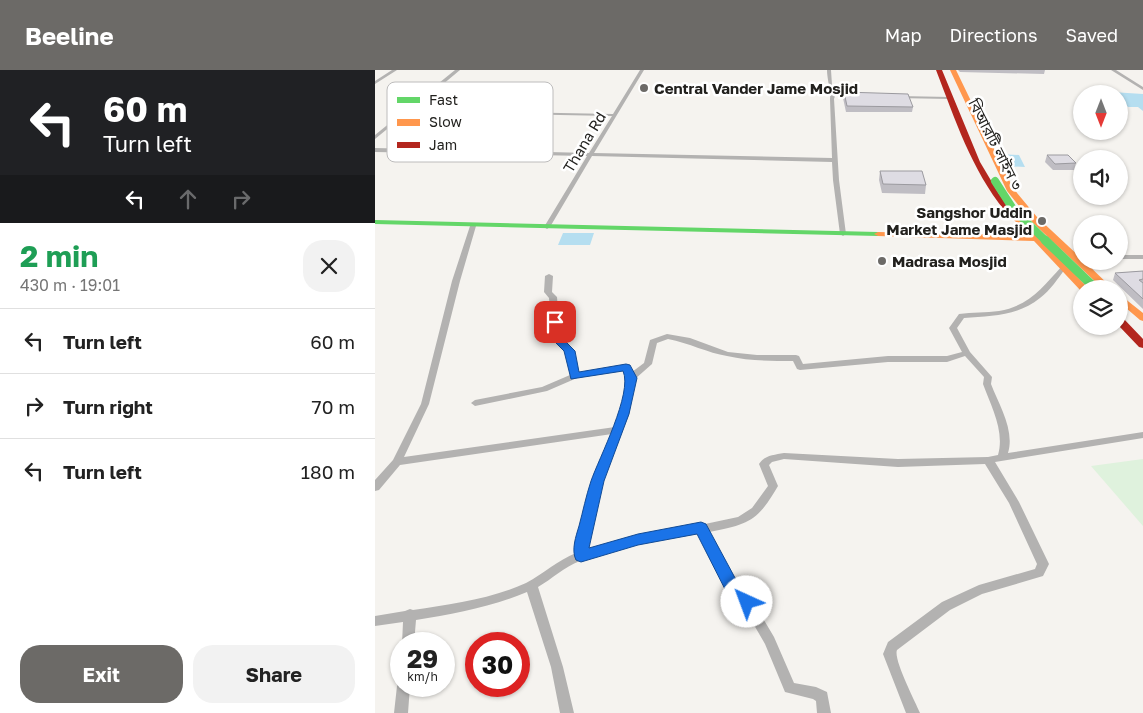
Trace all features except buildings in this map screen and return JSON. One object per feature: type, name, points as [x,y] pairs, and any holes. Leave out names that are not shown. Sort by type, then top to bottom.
[{"type":"main road","points":[[940,70],[979,166],[1001,202],[1076,280]]},
{"type":"main road","name":"বিআরটি লাইন ৩","points":[[940,70],[1002,194],[1027,223],[1087,280]]},
{"type":"main road","points":[[953,70],[1010,189],[1035,219],[1073,253]]},
{"type":"main road","points":[[375,222],[473,226],[1034,238]]},
{"type":"main road","points":[[1091,270],[1100,280]]},
{"type":"main road","points":[[1128,305],[1143,318]]},
{"type":"main road","points":[[1128,319],[1143,333]]},
{"type":"main road","points":[[1128,329],[1143,344]]},
{"type":"street","points":[[375,82],[395,70]]},
{"type":"street","points":[[443,82],[458,70]]},
{"type":"street","name":"Thana Rd","points":[[547,227],[643,70]]},
{"type":"street","points":[[829,70],[833,95],[835,160],[843,234]]},
{"type":"street","points":[[1113,70],[1143,90]]},
{"type":"street","points":[[833,95],[862,96]]},
{"type":"street","points":[[890,97],[951,98]]},
{"type":"street","points":[[553,114],[615,115]]},
{"type":"street","points":[[375,137],[387,127]]},
{"type":"street","points":[[553,154],[835,160]]},
{"type":"street","points":[[375,487],[397,462],[425,404],[456,281],[473,226]]},
{"type":"street","points":[[1128,258],[1143,257]]},
{"type":"street","points":[[1002,457],[1006,449],[1005,437],[987,384],[988,377],[967,353],[953,328],[956,321],[962,316],[1000,313],[1022,306],[1039,296],[1064,267]]},
{"type":"street","points":[[549,276],[548,292],[553,297],[555,322],[560,342],[569,351],[575,376]]},
{"type":"street","points":[[581,556],[582,541],[598,481],[618,430],[631,378],[648,364],[653,342],[667,336],[687,340],[727,354],[757,358],[796,358],[800,367],[888,359],[947,359],[967,353]]},
{"type":"street","points":[[475,403],[544,388],[575,376],[626,368],[631,378]]},
{"type":"street","points":[[397,462],[618,430]]},
{"type":"street","points":[[375,621],[410,614],[456,610],[491,601],[531,585],[581,556],[638,539],[741,521],[755,511],[773,486],[764,464],[769,459],[784,456],[898,463],[988,460],[1143,435]]},
{"type":"street","points":[[913,713],[889,654],[892,646],[946,606],[979,590],[1039,573],[1043,564],[1014,502],[988,460]]},
{"type":"street","points":[[701,528],[735,594],[747,602],[770,641],[790,688],[816,693],[821,697],[824,713]]},
{"type":"street","points":[[531,585],[557,667],[567,713]]},
{"type":"street","points":[[409,632],[410,614]]},
{"type":"street","points":[[401,713],[403,697]]},
{"type":"green space","points":[[1143,459],[1143,526],[1091,466]]},
{"type":"water","points":[[1128,93],[1143,94],[1143,111],[1138,107],[1128,107]]},
{"type":"water","points":[[997,154],[1019,155],[1025,167],[1003,166]]},
{"type":"water","points":[[563,233],[594,233],[590,245],[558,245]]},
{"type":"traffic: fast","points":[[995,181],[1013,209],[1087,280]]},
{"type":"traffic: fast","points":[[375,222],[878,234]]},
{"type":"traffic: slow","points":[[953,70],[1010,189],[1034,219],[1099,280]]},
{"type":"traffic: slow","points":[[1008,209],[1076,280]]},
{"type":"traffic: slow","points":[[878,234],[1034,238]]},
{"type":"traffic: slow","points":[[1128,305],[1143,318]]},
{"type":"traffic: jam","points":[[939,70],[976,162],[996,195],[1008,209]]},
{"type":"traffic: jam","points":[[1128,329],[1143,345]]},
{"type":"place","name":"Central Vander Jame Mosjid","points":[[644,88]]},
{"type":"place","name":"Sangshor Uddin Market Jame Masjid","points":[[1042,221]]},
{"type":"place","name":"Madrasa Mosjid","points":[[882,261]]},
{"type":"route","points":[[555,322],[560,342],[569,351],[575,376],[626,368],[631,378],[618,430],[598,481],[582,541],[581,556],[638,539],[701,528],[735,594],[747,602]]}]
